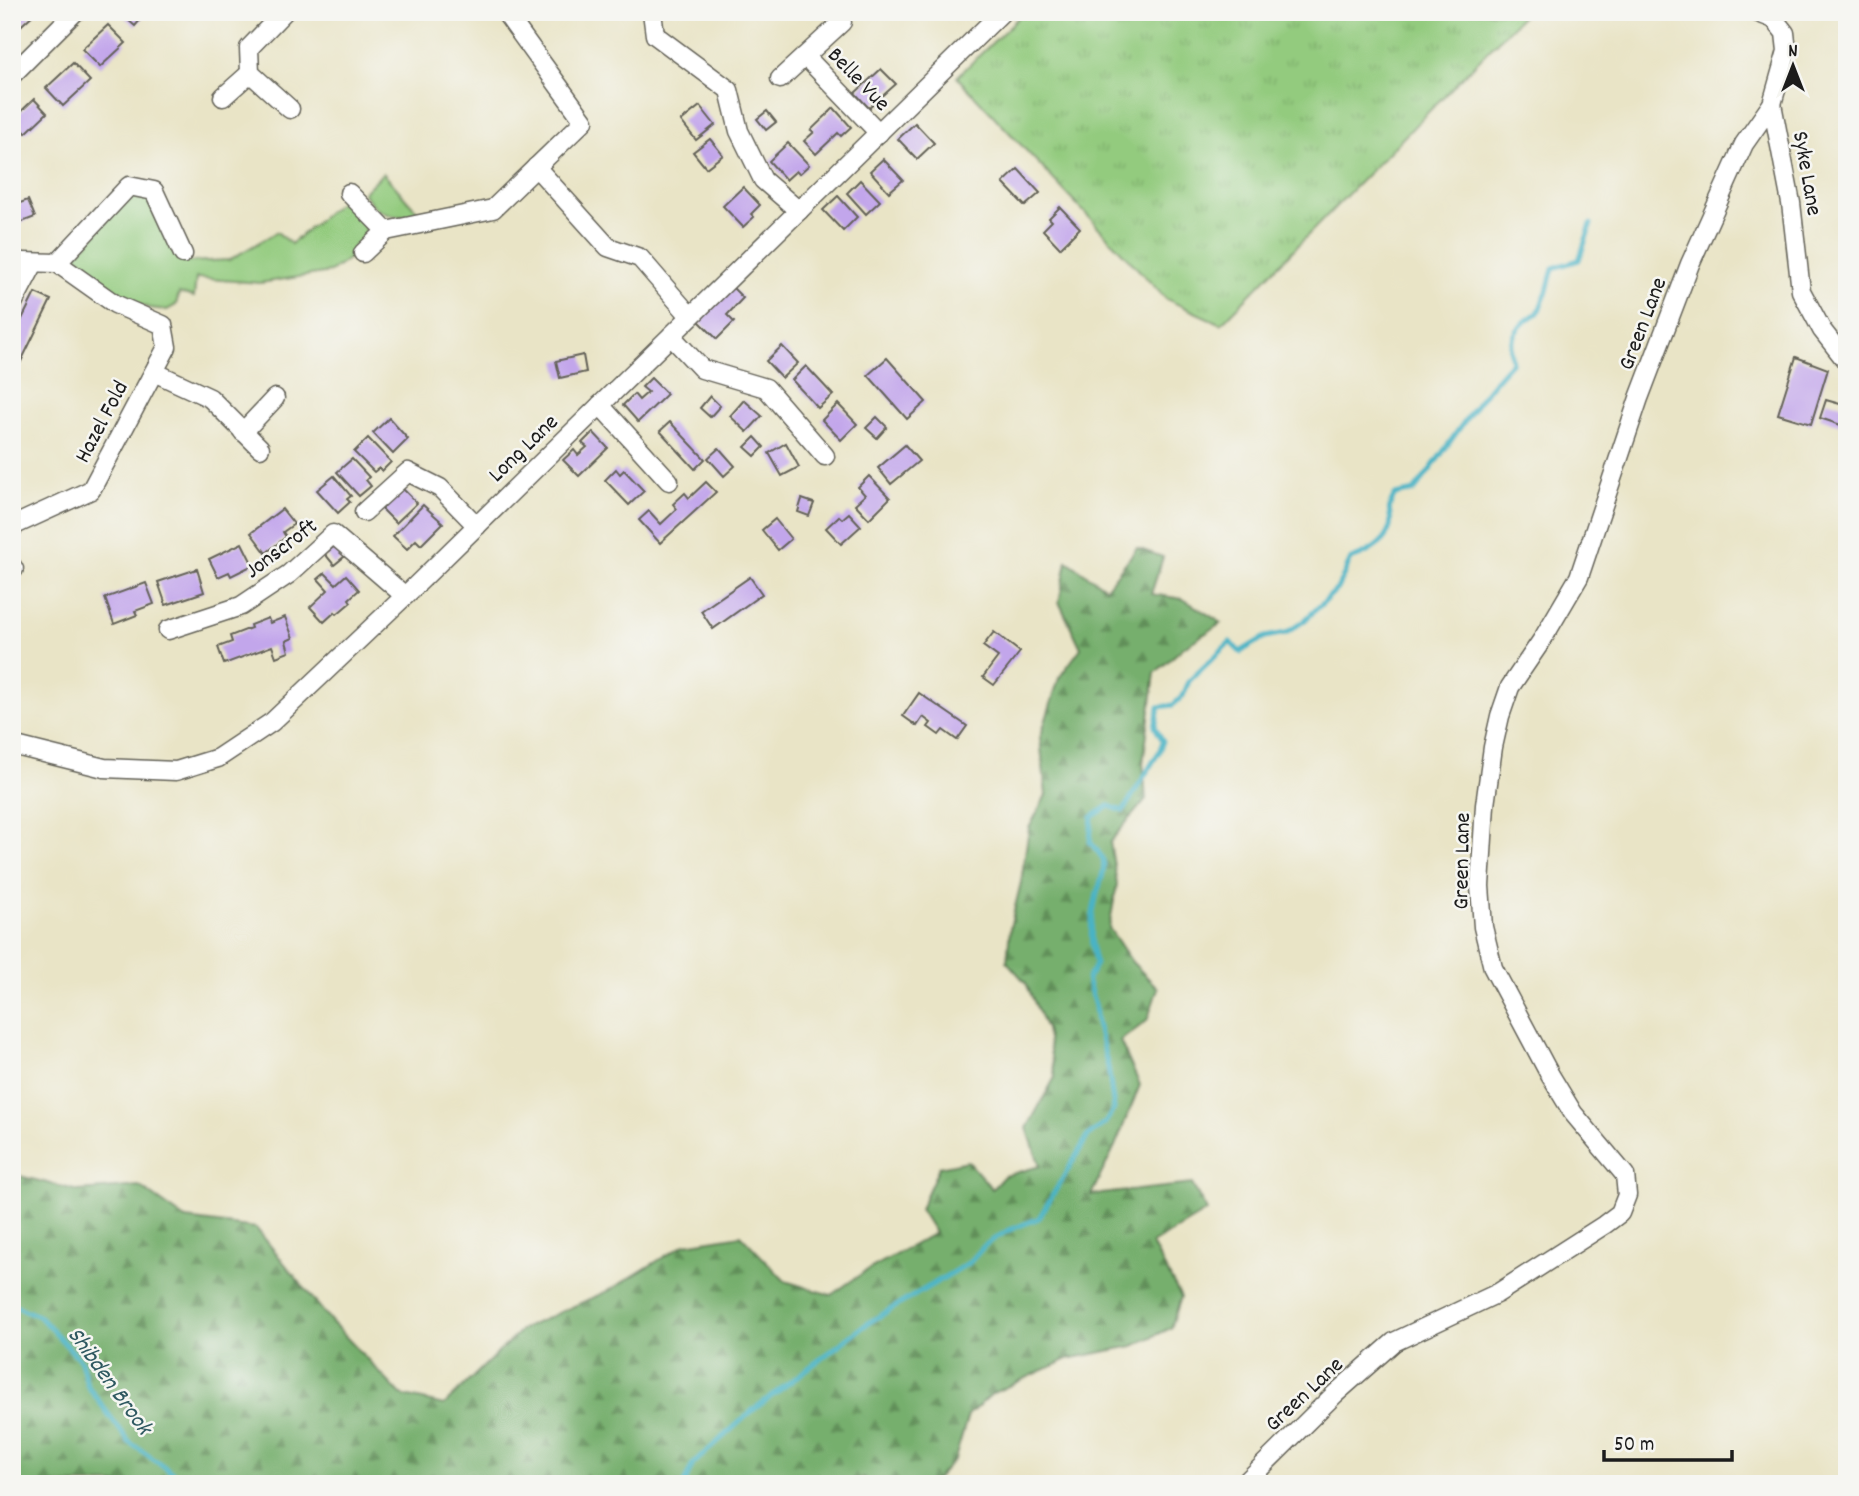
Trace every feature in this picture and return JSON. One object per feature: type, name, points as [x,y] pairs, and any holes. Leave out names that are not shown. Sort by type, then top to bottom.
[{"type":"street","points":[[12,75],[75,12]]},
{"type":"street","points":[[284,12],[249,48],[250,73],[290,109]]},
{"type":"street","points":[[363,253],[386,231],[493,209],[584,121],[505,12]]},
{"type":"street","points":[[652,12],[655,36],[729,90],[738,131],[763,180],[800,211]]},
{"type":"street","name":"Long Lane","points":[[12,745],[104,768],[176,771],[218,758],[272,722],[477,526],[1002,12]]},
{"type":"street","points":[[1756,12],[1774,19],[1785,33],[1787,51],[1772,104]]},
{"type":"street","name":"Belle Vue","points":[[780,79],[842,22]]},
{"type":"street","name":"Belle Vue","points":[[805,56],[878,133]]},
{"type":"street","points":[[223,97],[250,73]]},
{"type":"street","name":"Syke Lane","points":[[1772,104],[1791,203],[1801,291],[1822,330],[1847,362]]},
{"type":"street","name":"Green Lane","points":[[1244,1484],[1335,1394],[1394,1342],[1499,1293],[1620,1213],[1627,1195],[1625,1174],[1573,1113],[1493,968],[1483,927],[1479,886],[1485,805],[1495,737],[1510,687],[1542,640],[1578,577],[1639,398],[1690,264],[1744,144],[1772,104]]},
{"type":"street","points":[[536,167],[608,247],[640,258],[690,316]]},
{"type":"street","points":[[17,260],[57,263],[130,186],[154,191],[183,254]]},
{"type":"street","points":[[349,193],[386,231]]},
{"type":"street","points":[[12,305],[32,267],[17,260]]},
{"type":"street","name":"Hazel Fold","points":[[12,528],[91,490],[167,347],[163,325],[115,303],[57,263]]},
{"type":"street","points":[[671,336],[702,369],[766,388],[825,456]]},
{"type":"street","name":"Hazel Fold","points":[[154,372],[210,398],[260,448]]},
{"type":"street","points":[[243,432],[275,398]]},
{"type":"street","points":[[600,405],[669,481]]},
{"type":"street","points":[[364,512],[408,472],[440,488],[477,526]]},
{"type":"street","name":"Jonscroft","points":[[168,630],[241,606],[289,574],[333,534],[405,596]]},
{"type":"green space","points":[[1024,12],[1526,12],[1221,324],[1166,299],[957,77]]},
{"type":"green space","points":[[383,173],[419,213],[394,216],[373,205],[363,193]]},
{"type":"green space","points":[[132,191],[159,202],[188,262],[229,260],[277,232],[291,244],[342,200],[366,227],[363,242],[352,256],[330,272],[260,283],[196,278],[194,297],[179,293],[176,305],[167,310],[149,308],[119,298],[84,268],[76,256]]},
{"type":"green space","points":[[1137,548],[1163,557],[1151,594],[1183,599],[1222,623],[1184,647],[1155,673],[1143,763],[1146,799],[1110,842],[1117,884],[1109,928],[1132,962],[1158,988],[1147,1021],[1120,1041],[1140,1085],[1091,1195],[1192,1184],[1207,1211],[1152,1244],[1181,1297],[1171,1328],[1133,1346],[1068,1359],[993,1393],[968,1415],[955,1459],[932,1484],[868,1484],[864,1477],[847,1484],[12,1484],[12,1174],[79,1191],[139,1186],[186,1219],[256,1228],[330,1320],[401,1395],[444,1405],[522,1329],[610,1290],[685,1244],[741,1235],[785,1281],[831,1295],[864,1272],[935,1233],[920,1209],[939,1167],[968,1161],[992,1189],[1004,1176],[1040,1166],[1027,1128],[1055,1077],[1046,1029],[1026,983],[1007,962],[1010,928],[1021,882],[1029,828],[1046,795],[1040,738],[1059,678],[1081,648],[1059,602],[1067,561],[1106,588]]},
{"type":"building","points":[[12,12],[36,12],[14,32]]},
{"type":"building","points":[[119,12],[147,12],[135,26]]},
{"type":"building","points":[[108,25],[126,43],[100,67],[82,49]]},
{"type":"building","points":[[73,63],[90,81],[63,106],[46,88]]},
{"type":"building","points":[[881,69],[896,84],[869,108],[855,93]]},
{"type":"building","points":[[34,99],[47,113],[26,133],[13,119]]},
{"type":"building","points":[[700,106],[715,125],[696,140],[681,121]]},
{"type":"building","points":[[834,108],[851,127],[841,136],[838,133],[816,154],[804,141],[814,132],[811,130]]},
{"type":"building","points":[[767,111],[776,122],[766,130],[757,119]]},
{"type":"building","points":[[915,123],[934,143],[917,159],[898,139]]},
{"type":"building","points":[[710,139],[723,155],[706,168],[693,152]]},
{"type":"building","points":[[788,143],[809,165],[786,180],[769,161]]},
{"type":"building","points":[[883,159],[903,180],[889,192],[870,171]]},
{"type":"building","points":[[1018,169],[1040,193],[1025,206],[1003,183]]},
{"type":"building","points":[[860,180],[880,201],[866,214],[847,193]]},
{"type":"building","points":[[743,187],[760,205],[751,214],[754,217],[743,227],[723,206]]},
{"type":"building","points":[[838,196],[857,217],[843,231],[823,210]]},
{"type":"building","points":[[28,200],[35,217],[12,226],[12,206]]},
{"type":"building","points":[[1060,207],[1080,228],[1060,248],[1043,230],[1052,221],[1049,218]]},
{"type":"building","points":[[731,286],[743,298],[727,315],[734,322],[717,339],[698,320]]},
{"type":"building","points":[[35,293],[51,300],[12,380],[12,339]]},
{"type":"building","points":[[782,346],[798,363],[782,378],[766,361]]},
{"type":"building","points":[[583,355],[586,372],[560,378],[556,361]]},
{"type":"building","points":[[1796,357],[1828,369],[1811,424],[1778,414]]},
{"type":"building","points":[[887,358],[926,402],[907,419],[868,375]]},
{"type":"building","points":[[806,366],[833,395],[818,408],[792,380]]},
{"type":"building","points":[[651,378],[667,394],[638,422],[623,405],[634,394],[639,400],[648,392],[642,387]]},
{"type":"building","points":[[710,396],[720,406],[710,417],[700,408]]},
{"type":"building","points":[[744,400],[762,416],[747,432],[730,416]]},
{"type":"building","points":[[1826,400],[1847,406],[1847,427],[1820,418]]},
{"type":"building","points":[[838,404],[857,424],[841,440],[822,420]]},
{"type":"building","points":[[877,417],[887,427],[877,438],[866,428]]},
{"type":"building","points":[[389,418],[408,439],[393,454],[373,433]]},
{"type":"building","points":[[670,422],[705,459],[695,469],[660,431]]},
{"type":"building","points":[[593,432],[608,448],[579,476],[563,460],[574,450],[578,455],[587,447],[582,443]]},
{"type":"building","points":[[755,437],[764,447],[755,456],[745,447]]},
{"type":"building","points":[[368,438],[391,462],[382,471],[379,468],[374,472],[354,452]]},
{"type":"building","points":[[786,443],[799,467],[782,476],[769,453]]},
{"type":"building","points":[[905,445],[919,461],[891,484],[878,468]]},
{"type":"building","points":[[719,448],[735,466],[724,476],[708,458]]},
{"type":"building","points":[[352,459],[369,477],[366,480],[371,486],[359,496],[337,472]]},
{"type":"building","points":[[616,469],[620,474],[624,470],[644,491],[629,505],[605,480]]},
{"type":"building","points":[[334,476],[351,496],[347,499],[350,502],[338,513],[317,490]]},
{"type":"building","points":[[869,476],[890,498],[869,519],[855,504],[865,495],[858,487]]},
{"type":"building","points":[[706,482],[716,492],[660,543],[639,520],[649,511],[661,524],[677,509],[673,504],[685,493],[689,498]]},
{"type":"building","points":[[402,488],[417,503],[396,523],[381,508]]},
{"type":"building","points":[[802,499],[814,503],[809,516],[798,512]]},
{"type":"building","points":[[423,505],[443,523],[421,545],[416,540],[407,549],[393,536]]},
{"type":"building","points":[[282,509],[294,524],[283,532],[286,537],[266,553],[251,533]]},
{"type":"building","points":[[849,513],[861,526],[841,544],[826,528],[839,516],[842,519]]},
{"type":"building","points":[[775,519],[791,539],[778,550],[762,530]]},
{"type":"building","points":[[242,543],[253,565],[231,576],[229,572],[218,577],[209,559]]},
{"type":"building","points":[[336,545],[345,556],[334,565],[325,554]]},
{"type":"building","points":[[197,569],[204,592],[166,605],[158,582]]},
{"type":"building","points":[[325,573],[336,584],[346,575],[359,590],[349,599],[351,602],[324,622],[310,607],[328,590],[318,579]]},
{"type":"building","points":[[750,577],[762,594],[713,629],[701,611]]},
{"type":"building","points":[[146,583],[154,604],[135,611],[137,615],[114,624],[105,598]]},
{"type":"building","points":[[285,617],[293,638],[286,641],[289,652],[276,657],[272,646],[224,664],[218,647],[232,642],[230,636],[268,618],[270,623]]},
{"type":"building","points":[[994,632],[1020,652],[994,685],[983,677],[998,657],[983,646]]},
{"type":"building","points":[[919,693],[967,726],[957,740],[943,730],[939,735],[928,727],[931,723],[923,717],[917,726],[903,716]]},
{"type":"waterway","points":[[684,1484],[693,1464],[753,1410],[868,1323],[970,1262],[985,1245],[1007,1231],[1039,1218],[1088,1136],[1105,1123],[1114,1109],[1108,1067],[1087,979],[1096,964],[1092,948],[1092,923],[1104,865],[1101,855],[1090,842],[1092,817],[1109,806],[1123,811],[1159,752],[1163,741],[1155,727],[1159,707],[1173,705],[1183,696],[1189,681],[1230,642],[1240,652],[1265,637],[1286,633],[1304,621],[1337,589],[1351,559],[1369,551],[1384,539],[1390,527],[1389,510],[1395,495],[1414,491],[1485,393],[1512,362],[1511,346],[1515,334],[1525,321],[1538,313],[1553,268],[1579,260],[1591,224]]},
{"type":"waterway","name":"Shibden Brook","points":[[12,1304],[40,1317],[81,1361],[87,1385],[129,1442],[172,1472],[172,1484]]}]
